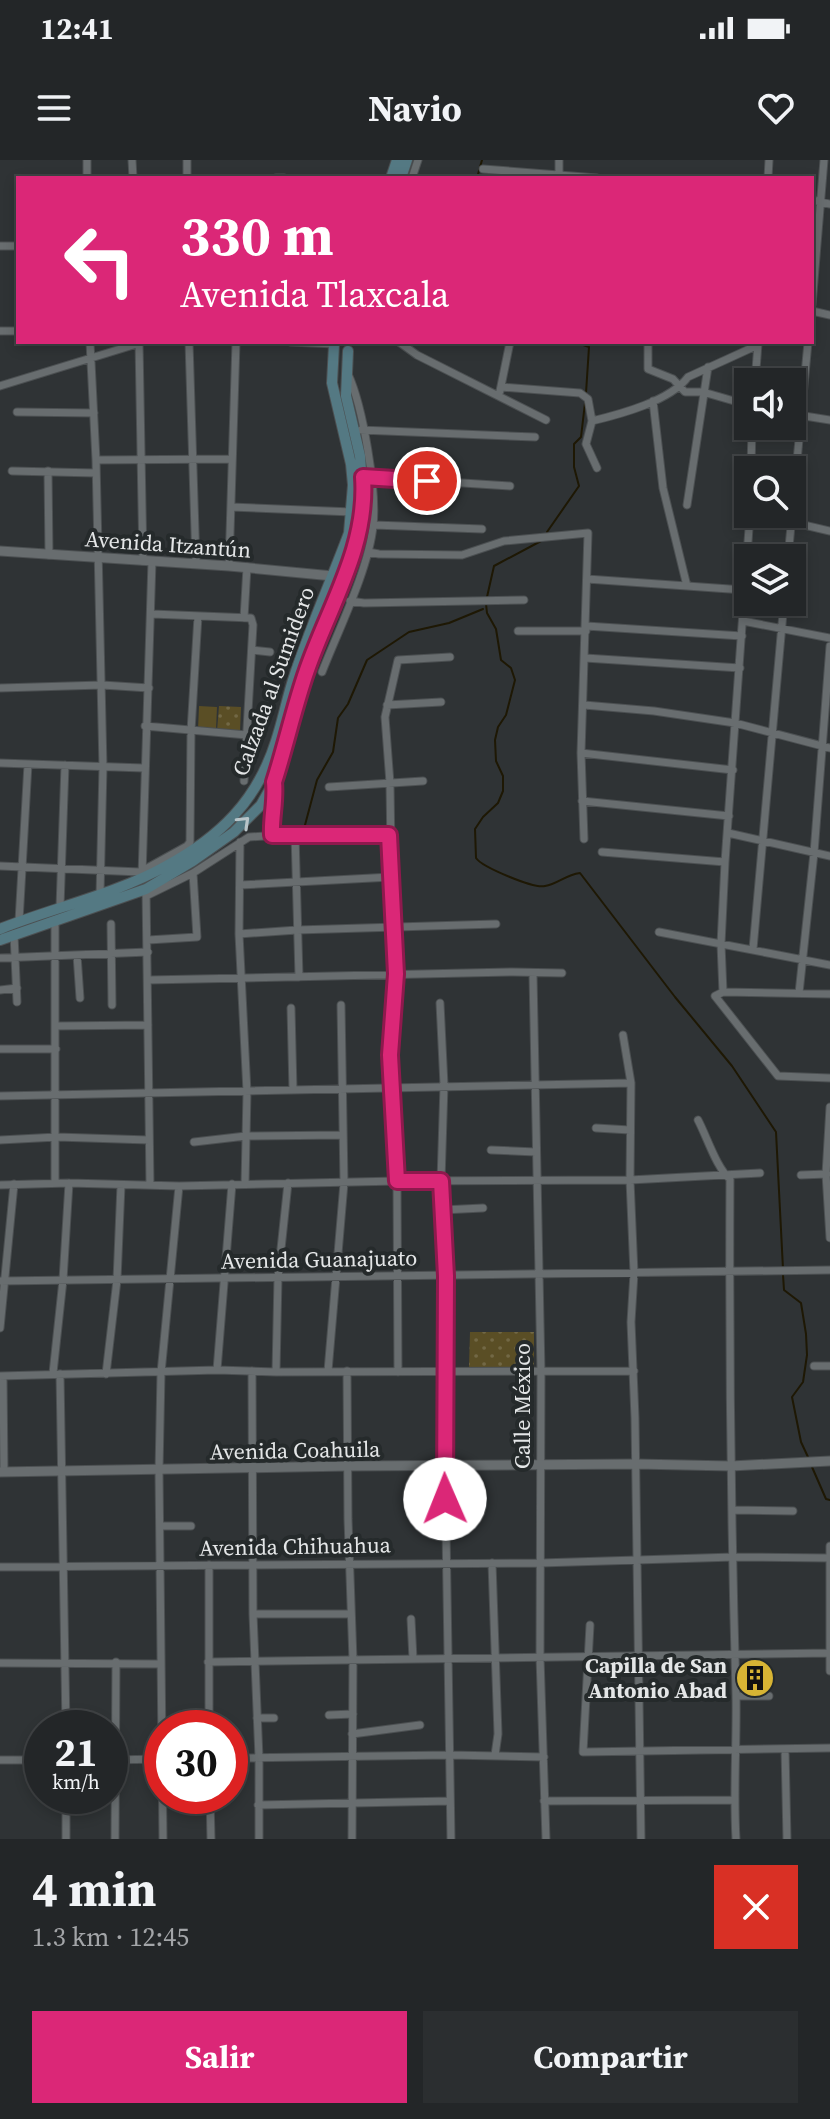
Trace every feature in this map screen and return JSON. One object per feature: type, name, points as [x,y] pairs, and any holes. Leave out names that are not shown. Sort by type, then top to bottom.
[{"type":"main road","points":[[335,344],[340,354],[349,345]]},
{"type":"main road","name":"Calzada al Sumidero","points":[[0,929],[100,895],[200,845],[251,797],[264,774],[276,741],[294,677],[349,533],[353,512],[351,464],[332,383],[335,344]]},
{"type":"main road","name":"Calzada al Sumidero","points":[[0,940],[146,893],[234,832],[261,805],[274,782],[307,669],[356,548],[364,512],[367,477],[359,430],[346,396],[349,345]]},
{"type":"street","points":[[814,252],[816,200],[824,160]]},
{"type":"street","points":[[483,169],[550,176]]},
{"type":"street","points":[[816,200],[830,204]]},
{"type":"street","points":[[90,344],[102,685],[100,895]]},
{"type":"street","points":[[0,386],[134,344]]},
{"type":"street","points":[[140,344],[142,461],[152,614],[145,726],[142,875]]},
{"type":"street","points":[[189,344],[196,563]]},
{"type":"street","points":[[229,566],[236,344]]},
{"type":"street","points":[[402,344],[417,355],[546,420]]},
{"type":"street","points":[[498,397],[510,344]]},
{"type":"street","points":[[648,344],[648,369],[673,379],[685,392],[734,401]]},
{"type":"street","points":[[592,421],[653,401],[680,387],[688,377],[756,344]]},
{"type":"street","points":[[756,368],[758,344]]},
{"type":"street","points":[[804,368],[808,344]]},
{"type":"street","points":[[687,505],[708,367]]},
{"type":"street","points":[[347,369],[359,430],[535,437]]},
{"type":"street","points":[[501,387],[580,393],[588,399],[592,421],[586,444],[597,468]]},
{"type":"street","points":[[653,401],[663,488],[687,586]]},
{"type":"street","points":[[17,412],[94,413]]},
{"type":"street","points":[[806,416],[830,420]]},
{"type":"street","points":[[96,460],[232,459]]},
{"type":"street","points":[[12,471],[96,473]]},
{"type":"street","points":[[48,471],[49,555]]},
{"type":"street","points":[[322,672],[368,552],[374,525],[367,477],[510,486]]},
{"type":"street","points":[[231,507],[353,512]]},
{"type":"street","points":[[374,525],[482,529]]},
{"type":"street","points":[[806,525],[830,531]]},
{"type":"street","points":[[368,552],[462,555],[504,541],[588,533],[581,753],[584,839]]},
{"type":"street","name":"Avenida Itzantún","points":[[0,551],[196,563],[333,576]]},
{"type":"street","points":[[244,781],[252,650],[247,567]]},
{"type":"street","points":[[587,579],[734,589]]},
{"type":"street","points":[[350,601],[524,600]]},
{"type":"street","points":[[152,614],[248,618]]},
{"type":"street","points":[[0,866],[100,869],[142,875],[190,842],[191,731],[198,616]]},
{"type":"street","points":[[743,616],[725,862],[719,994],[778,1076],[830,1078]]},
{"type":"street","points":[[753,949],[783,616]]},
{"type":"street","points":[[743,621],[830,638]]},
{"type":"street","points":[[518,631],[586,628],[742,636]]},
{"type":"street","points":[[799,993],[826,747],[830,646]]},
{"type":"street","points":[[252,650],[270,652]]},
{"type":"street","points":[[398,1372],[397,1181],[390,1055],[396,974],[385,717],[398,660],[450,657]]},
{"type":"street","points":[[585,658],[740,668]]},
{"type":"street","points":[[0,688],[102,685],[149,688]]},
{"type":"street","points":[[387,705],[441,702]]},
{"type":"street","points":[[584,705],[735,723],[826,747]]},
{"type":"street","points":[[145,726],[247,735]]},
{"type":"street","points":[[581,753],[733,770]]},
{"type":"street","points":[[0,763],[144,768]]},
{"type":"street","points":[[19,921],[28,764]]},
{"type":"street","points":[[60,907],[65,765]]},
{"type":"street","points":[[329,787],[423,781]]},
{"type":"street","points":[[272,835],[276,799],[274,782]]},
{"type":"street","points":[[582,801],[729,816]]},
{"type":"street","points":[[728,833],[761,843],[830,856]]},
{"type":"street","points":[[295,834],[299,977]]},
{"type":"street","points":[[150,1185],[146,893],[193,873],[249,837],[389,835]]},
{"type":"street","points":[[240,842],[239,934],[247,1092],[245,1184]]},
{"type":"street","points":[[602,852],[725,862]]},
{"type":"street","points":[[148,940],[197,937],[193,873]]},
{"type":"street","points":[[240,885],[391,877]]},
{"type":"street","points":[[55,920],[55,1183]]},
{"type":"street","points":[[111,924],[112,1005]]},
{"type":"street","points":[[239,934],[496,924]]},
{"type":"street","points":[[659,932],[830,965]]},
{"type":"street","points":[[14,934],[17,1002]]},
{"type":"street","points":[[0,958],[148,952]]},
{"type":"street","points":[[77,955],[80,998]]},
{"type":"street","points":[[148,980],[562,973]]},
{"type":"street","name":"Calle México","points":[[533,974],[541,1372],[540,1657],[546,1839]]},
{"type":"street","points":[[0,990],[17,988]]},
{"type":"street","points":[[719,994],[830,994]]},
{"type":"street","points":[[440,1003],[444,1085],[441,1181],[446,1276],[445,1467],[451,1839]]},
{"type":"street","points":[[328,1371],[344,1183],[341,1005]]},
{"type":"street","points":[[291,1008],[293,1090]]},
{"type":"street","points":[[56,1026],[148,1025]]},
{"type":"street","points":[[623,1035],[631,1083],[630,1180],[634,1273],[631,1322],[638,1559],[641,1839]]},
{"type":"street","points":[[0,1049],[56,1049]]},
{"type":"street","points":[[0,1096],[631,1083]]},
{"type":"street","points":[[830,1107],[830,1238]]},
{"type":"street","points":[[698,1120],[721,1172],[730,1179],[736,1696],[733,1800],[736,1839]]},
{"type":"street","points":[[596,1128],[630,1130]]},
{"type":"street","points":[[194,1142],[246,1136],[342,1135]]},
{"type":"street","points":[[0,1140],[57,1137],[149,1140]]},
{"type":"street","points":[[491,1150],[536,1152]]},
{"type":"street","points":[[0,1185],[179,1186],[630,1180],[760,1173]]},
{"type":"street","points":[[801,1175],[828,1174]]},
{"type":"street","points":[[66,1710],[61,1564],[62,1472],[56,1374],[69,1183]]},
{"type":"street","points":[[276,1372],[278,1277],[288,1183]]},
{"type":"street","points":[[0,1328],[14,1184]]},
{"type":"street","points":[[217,1370],[232,1184]]},
{"type":"street","points":[[106,1374],[117,1280],[121,1185]]},
{"type":"street","points":[[160,1710],[161,1373],[179,1186]]},
{"type":"street","points":[[442,1210],[483,1208]]},
{"type":"street","name":"Avenida Guanajuato","points":[[3,1281],[830,1270]]},
{"type":"street","points":[[814,1366],[830,1366]]},
{"type":"street","points":[[2,1472],[1,1376],[217,1370],[634,1371]]},
{"type":"street","points":[[252,1371],[252,1564],[259,1839]]},
{"type":"street","points":[[347,1371],[353,1660],[352,1839]]},
{"type":"street","name":"Avenida Coahuila","points":[[2,1472],[349,1466],[731,1466],[830,1461]]},
{"type":"street","points":[[733,1510],[793,1511]]},
{"type":"street","points":[[160,1526],[191,1526]]},
{"type":"street","points":[[830,1546],[830,1671]]},
{"type":"street","name":"Avenida Chihuahua","points":[[0,1567],[829,1558]]},
{"type":"street","points":[[492,1563],[498,1734],[495,1755]]},
{"type":"street","points":[[209,1565],[209,1710]]},
{"type":"street","points":[[253,1614],[351,1614]]},
{"type":"street","points":[[411,1619],[413,1659]]},
{"type":"street","points":[[590,1625],[583,1752],[830,1748]]},
{"type":"street","points":[[208,1662],[829,1653]]},
{"type":"street","points":[[115,1710],[116,1662]]},
{"type":"street","points":[[0,1663],[160,1664]]},
{"type":"street","points":[[736,1696],[769,1696]]},
{"type":"street","points":[[329,1715],[353,1714]]},
{"type":"street","points":[[257,1718],[274,1718]]},
{"type":"street","points":[[352,1734],[420,1725]]},
{"type":"street","points":[[785,1749],[787,1839]]},
{"type":"street","points":[[248,1758],[544,1757]]},
{"type":"street","points":[[0,1760],[24,1760]]},
{"type":"street","points":[[544,1801],[733,1800]]},
{"type":"street","points":[[258,1805],[450,1801]]},
{"type":"street","points":[[66,1814],[66,1839]]},
{"type":"street","points":[[114,1814],[115,1839]]},
{"type":"street","points":[[162,1814],[163,1839]]},
{"type":"street","points":[[210,1814],[211,1839]]},
{"type":"shaded area","points":[[199,706],[217,707],[216,730],[198,730]]},
{"type":"shaded area","points":[[219,706],[241,707],[240,732],[217,731]]},
{"type":"shaded area","points":[[470,1332],[534,1332],[534,1368],[469,1368]]},
{"type":"waterway","points":[[478,176],[482,160]]},
{"type":"waterway","points":[[581,344],[589,347],[586,393]]},
{"type":"waterway","points":[[547,532],[579,486],[574,467],[574,444],[581,437],[585,403]]},
{"type":"waterway","points":[[487,597],[494,566],[541,541]]},
{"type":"waterway","points":[[486,604],[487,613],[496,629],[501,660],[511,668],[515,680],[506,715],[498,727],[495,740],[503,791],[498,803],[475,829],[476,858],[498,872],[539,886],[580,873],[732,1066],[776,1132],[783,1269]]},
{"type":"waterway","points":[[305,825],[317,780],[333,752],[338,718],[348,704],[367,660],[409,632],[449,623],[483,609]]},
{"type":"waterway","points":[[783,1275],[784,1290],[801,1303],[806,1334],[803,1382],[792,1397],[801,1442],[808,1457]]},
{"type":"waterway","points":[[812,1467],[826,1499],[830,1500]]},
{"type":"place","name":"Capilla de San Antonio Abad","points":[[755,1678]]},
{"type":"route","points":[[427,481],[363,477],[364,512],[356,548],[307,669],[274,782],[276,799],[271,824],[272,835],[389,835],[396,974],[390,1055],[397,1181],[441,1181],[446,1276],[445,1499]]}]
